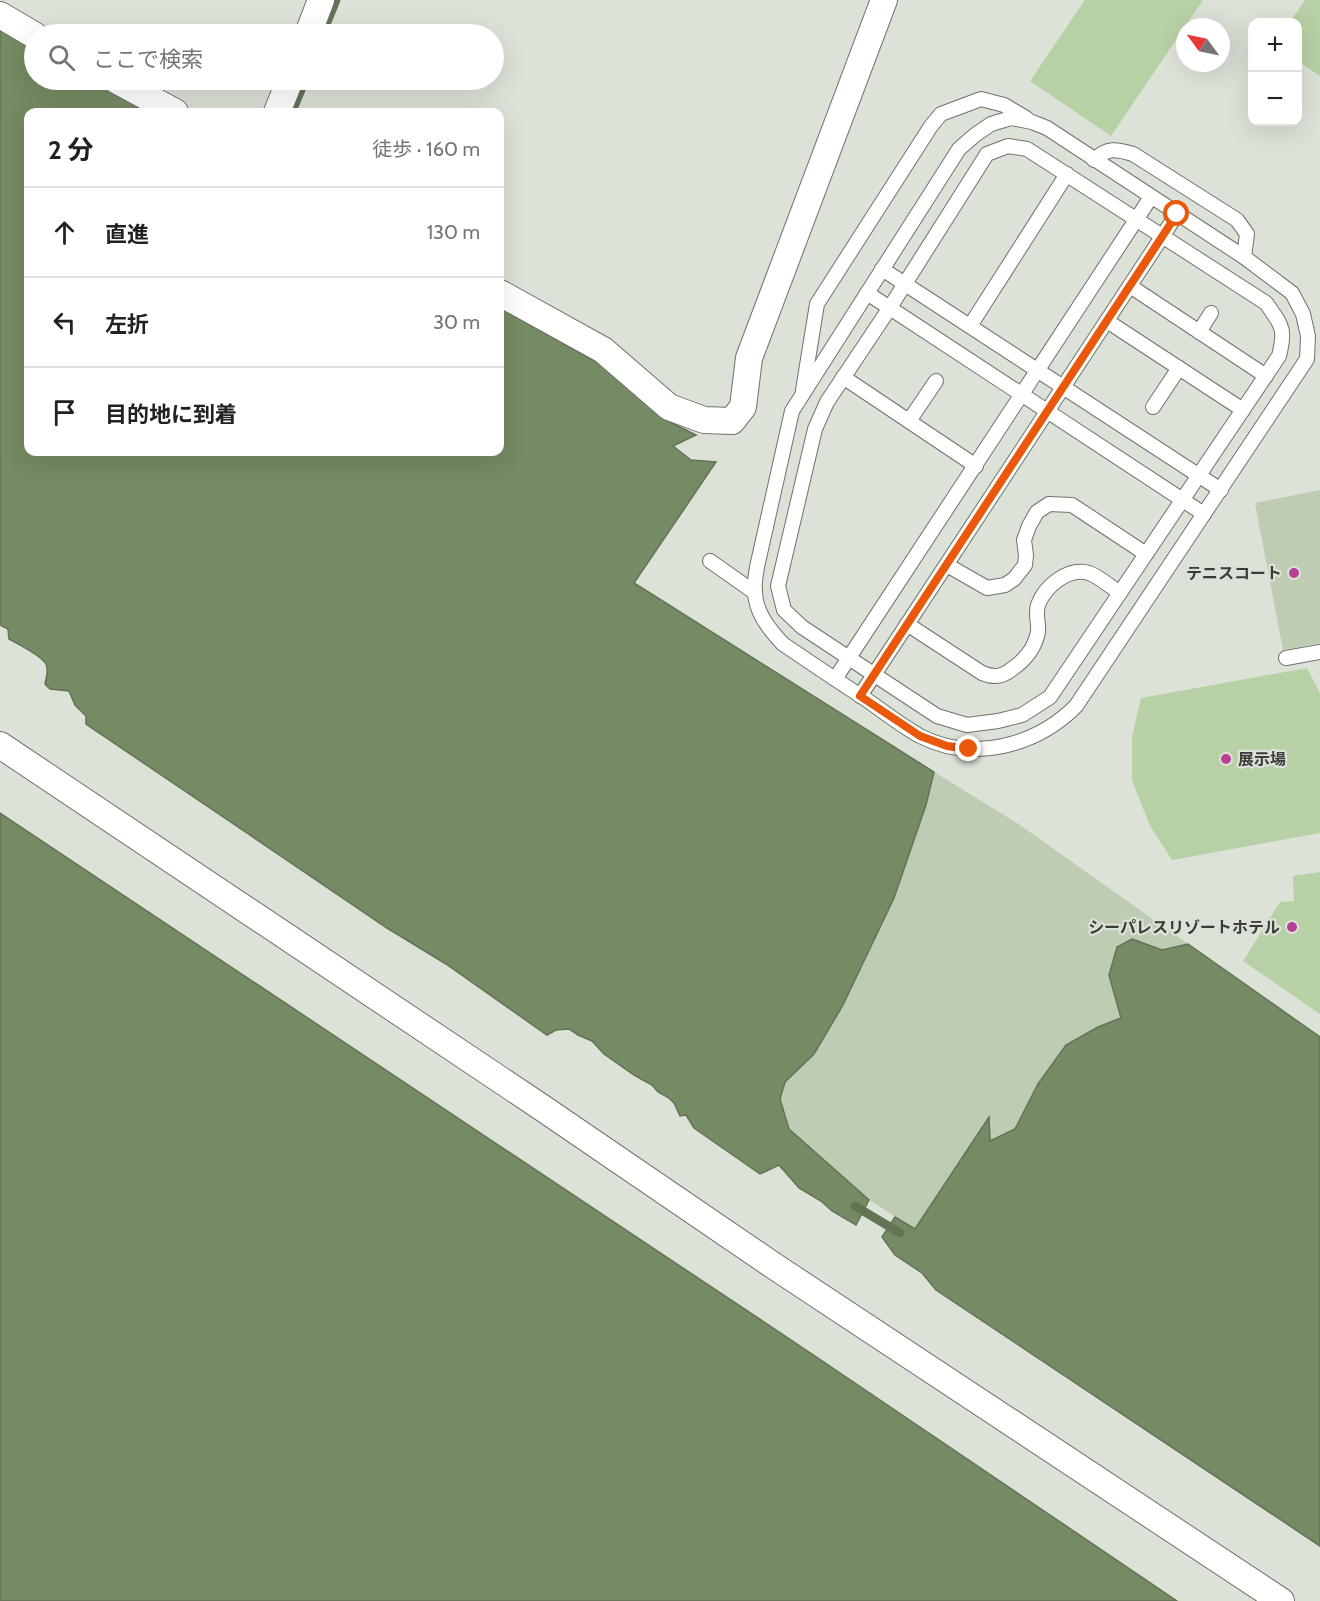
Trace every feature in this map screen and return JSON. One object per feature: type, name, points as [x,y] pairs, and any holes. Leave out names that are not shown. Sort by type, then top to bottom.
[{"type":"street","points":[[312,24],[321,0]]},
{"type":"street","points":[[504,295],[603,350],[669,407],[704,420],[732,421],[743,406],[749,358],[885,0]]},
{"type":"street","points":[[0,15],[24,29]]},
{"type":"street","points":[[134,90],[168,108]]},
{"type":"street","points":[[279,108],[286,90]]},
{"type":"street","points":[[0,745],[774,1266],[1281,1601]]},
{"type":"lane","points":[[802,395],[817,304],[931,126],[941,114],[981,99],[1004,105],[1047,128],[1244,257],[1292,293],[1303,314],[1308,336],[1307,359],[1076,706],[1065,718],[1042,733],[1001,747],[969,749],[947,746],[920,736],[783,644],[765,624],[754,592],[757,567],[792,411],[959,148],[991,124],[1011,118],[1032,122]]},
{"type":"lane","points":[[1008,146],[1027,149],[1067,174],[1266,303],[1282,326],[1282,342],[1279,356],[1050,697],[1022,715],[967,725],[937,716],[802,627],[784,610],[778,586],[815,429],[827,402],[987,154],[1008,146]]},
{"type":"lane","points":[[1094,160],[1103,152],[1117,149],[1133,154],[1237,220],[1247,234],[1244,257]]},
{"type":"lane","points":[[970,326],[1067,174]]},
{"type":"lane","points":[[835,679],[1151,197]]},
{"type":"lane","points":[[860,696],[1177,214]]},
{"type":"lane","points":[[882,269],[1221,490]]},
{"type":"lane","points":[[1130,286],[1266,375]]},
{"type":"lane","points":[[867,293],[1204,514]]},
{"type":"lane","points":[[1199,332],[1211,313]]},
{"type":"lane","points":[[1107,321],[1243,410]]},
{"type":"lane","points":[[1153,407],[1179,368]]},
{"type":"lane","points":[[843,377],[976,466]]},
{"type":"lane","points":[[909,421],[936,381]]},
{"type":"lane","points":[[947,565],[987,588],[1005,585],[1014,579],[1024,565],[1026,555],[1024,540],[1029,526],[1037,512],[1049,504],[1072,505],[1146,554]]},
{"type":"lane","points":[[710,561],[754,592]]},
{"type":"lane","points":[[907,624],[982,674],[991,677],[1004,675],[1029,655],[1038,631],[1036,619],[1038,605],[1047,589],[1058,578],[1073,573],[1088,573],[1120,593]]},
{"type":"lane","points":[[1286,658],[1320,652]]},
{"type":"shaded area","points":[[0,27],[24,41],[24,90],[108,90],[141,108],[24,108],[24,456],[504,456],[504,310],[605,367],[666,420],[696,435],[673,446],[691,460],[716,462],[634,583],[934,772],[926,805],[894,898],[843,1005],[814,1054],[785,1082],[780,1099],[789,1129],[869,1200],[856,1225],[799,1188],[779,1165],[760,1174],[694,1128],[686,1115],[680,1116],[669,1098],[604,1054],[592,1041],[569,1029],[556,1030],[547,1035],[446,964],[387,928],[86,724],[86,716],[75,705],[69,691],[50,689],[45,684],[46,664],[29,650],[9,639],[8,629],[0,625]]},
{"type":"shaded area","name":"テニスコート","points":[[1320,490],[1320,643],[1283,650],[1255,503]]},
{"type":"shaded area","points":[[934,772],[1017,823],[1188,944],[1162,950],[1133,939],[1109,975],[1121,1018],[1098,1027],[1066,1045],[1038,1084],[1015,1129],[990,1141],[989,1118],[915,1229],[869,1200],[789,1129],[780,1100],[785,1082],[814,1054],[843,1005],[894,898],[926,806]]},
{"type":"shaded area","points":[[0,813],[815,1356],[1177,1601],[0,1601]]},
{"type":"shaded area","points":[[1132,939],[1162,950],[1188,944],[1320,1037],[1320,1546],[936,1290],[922,1273],[895,1255],[882,1237],[895,1217],[915,1229],[989,1117],[990,1141],[1015,1129],[1038,1084],[1066,1045],[1098,1027],[1121,1018],[1109,975],[1117,947]]},
{"type":"building","points":[[1085,0],[1203,0],[1191,18],[1176,18],[1176,40],[1111,136],[1030,81]]},
{"type":"building","points":[[1305,0],[1320,0],[1320,76],[1302,64],[1302,18],[1293,18]]},
{"type":"building","name":"展示場","points":[[1307,668],[1320,693],[1320,833],[1172,860],[1149,824],[1132,780],[1132,737],[1141,698]]},
{"type":"building","name":"シーパレスリゾートホテル","points":[[1320,872],[1320,1014],[1243,961],[1280,902],[1294,901],[1293,876]]},
{"type":"waterway","points":[[326,24],[336,0]]},
{"type":"waterway","points":[[293,108],[301,90]]},
{"type":"waterway","points":[[855,1206],[900,1233]]},
{"type":"place","name":"テニスコート","points":[[1294,573]]},
{"type":"place","name":"展示場","points":[[1226,759]]},
{"type":"place","name":"シーパレスリゾートホテル","points":[[1292,927]]},
{"type":"route","points":[[969,749],[947,746],[920,736],[860,696],[1177,214]]}]
